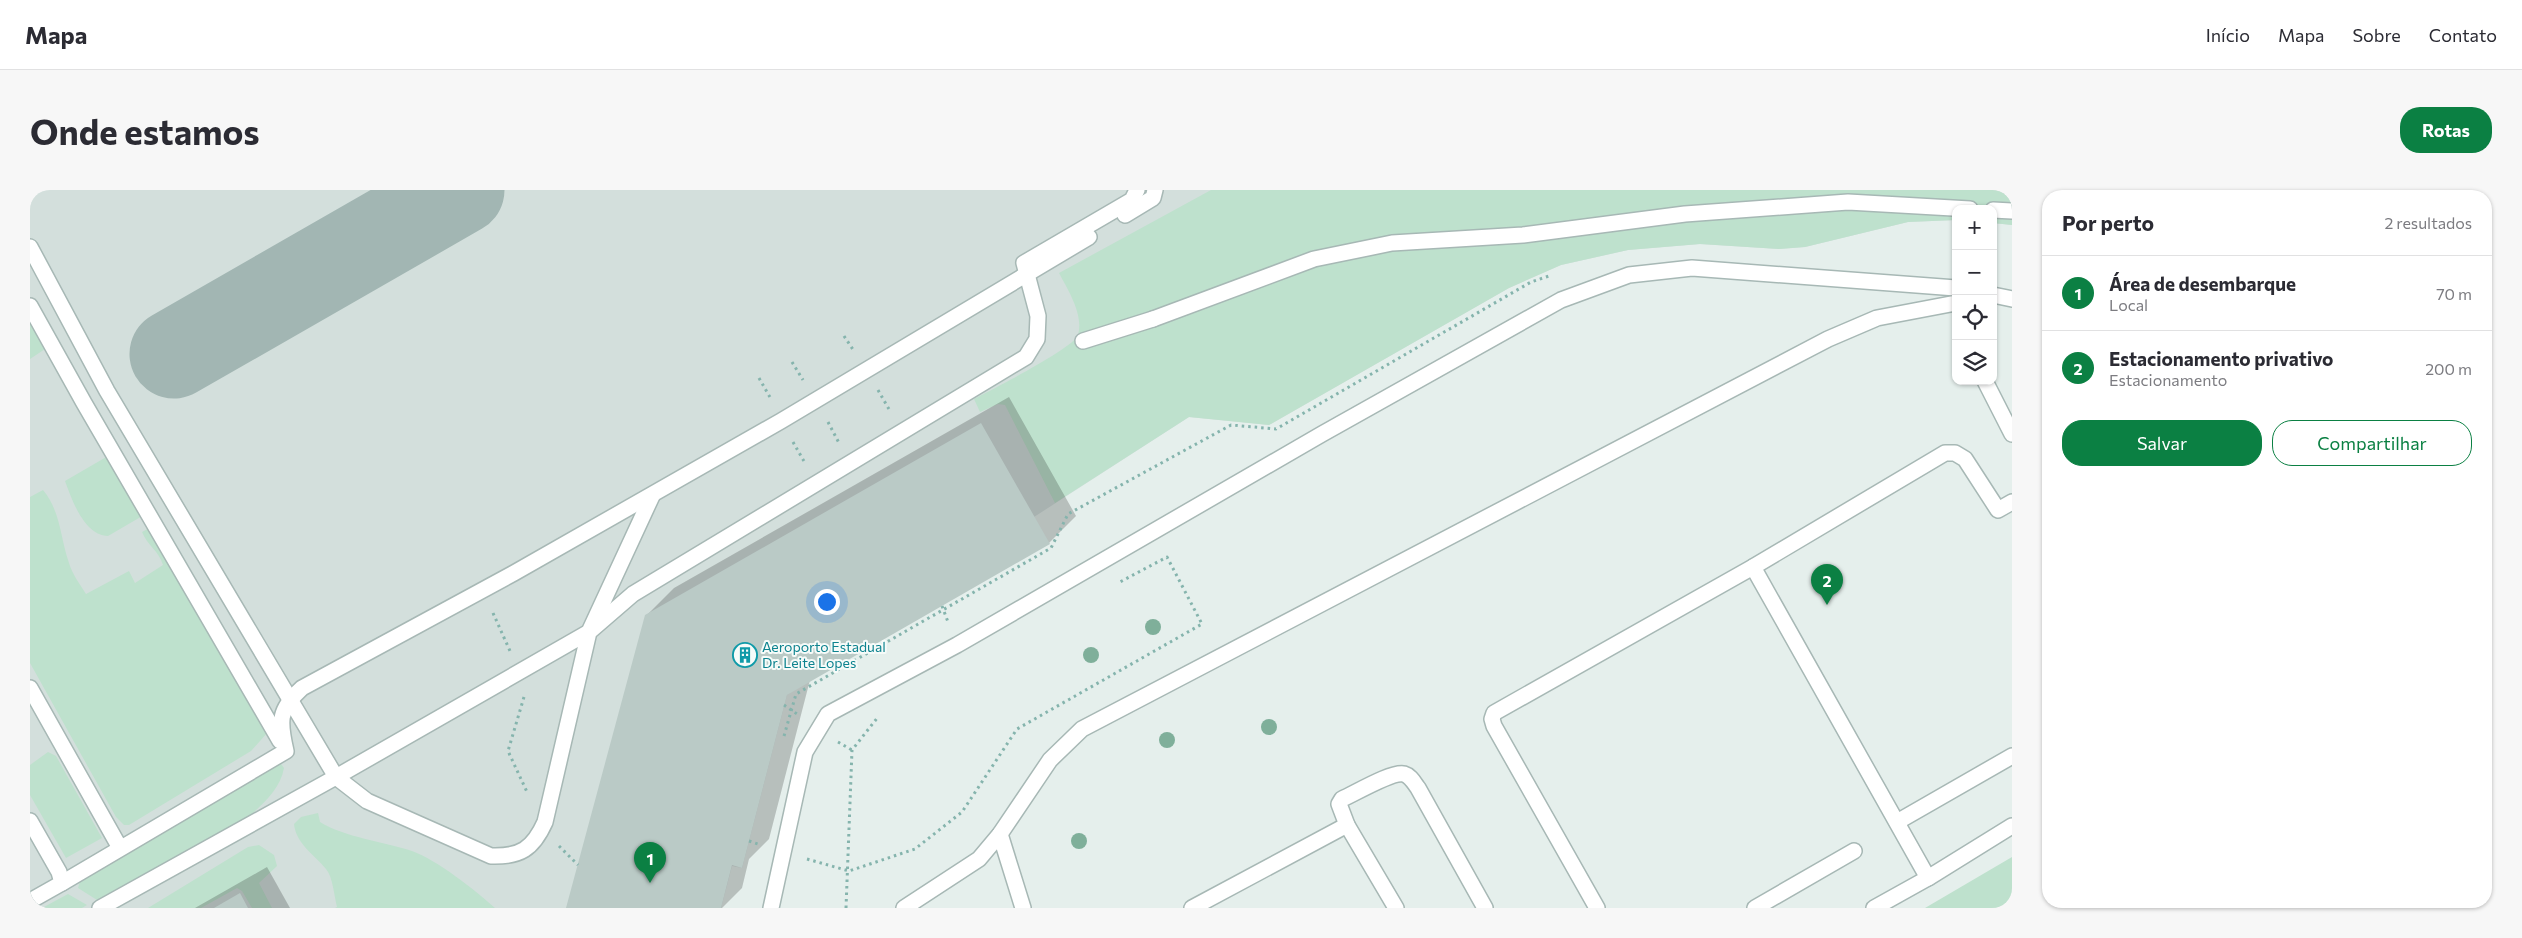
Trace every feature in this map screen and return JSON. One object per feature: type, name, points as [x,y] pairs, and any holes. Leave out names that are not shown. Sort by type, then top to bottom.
[{"type":"street","points":[[100,908],[336,777],[589,632],[633,594],[1026,357],[1037,339],[1038,316],[1024,262],[1132,200],[1137,190]]},
{"type":"street","points":[[286,751],[280,725],[285,706],[302,688],[652,496],[816,401],[1153,198],[1155,190]]},
{"type":"street","points":[[1083,341],[1153,319],[1314,259],[1392,243],[1523,236],[1685,214],[1848,202],[1952,208]]},
{"type":"street","points":[[1997,210],[2012,211]]},
{"type":"street","points":[[30,247],[107,391],[336,777],[367,801],[491,856],[508,857],[525,850],[537,838],[545,822],[589,632],[652,496]]},
{"type":"street","points":[[771,908],[782,852],[806,752],[828,714],[966,640],[1322,434],[1561,300],[1630,275],[1692,268],[1952,288]]},
{"type":"street","points":[[30,306],[88,412],[286,751]]},
{"type":"street","points":[[904,908],[979,858],[1000,834],[1050,760],[1082,729],[1828,339],[1877,318],[1952,308]]},
{"type":"street","points":[[1987,385],[2012,434]]},
{"type":"street","points":[[1596,908],[1494,726],[1492,719],[1494,713],[1753,568],[1946,453],[1955,453],[1964,459],[1998,510],[2012,502]]},
{"type":"street","points":[[1753,568],[1928,878]]},
{"type":"street","points":[[30,688],[120,848]]},
{"type":"street","points":[[30,900],[286,751]]},
{"type":"street","points":[[1896,822],[2012,756]]},
{"type":"street","points":[[1396,908],[1340,810],[1342,799],[1394,775],[1404,774],[1411,778],[1484,908]]},
{"type":"street","points":[[30,821],[59,872],[62,883]]},
{"type":"street","points":[[1192,908],[1348,824]]},
{"type":"street","points":[[1874,908],[1928,878],[2012,826]]},
{"type":"street","points":[[1000,834],[1023,908]]},
{"type":"street","points":[[1755,908],[1854,851]]},
{"type":"path","points":[[844,336],[867,371],[902,432]]},
{"type":"path","points":[[792,362],[851,463]]},
{"type":"path","points":[[749,841],[848,871],[915,849],[962,812],[1017,729],[1202,624],[1167,557],[1114,585]]},
{"type":"path","points":[[846,908],[852,750],[883,710]]},
{"type":"shaded area","points":[[30,190],[2012,190],[2012,225],[1997,223],[1997,205],[1952,205],[1952,220],[1908,222],[1805,247],[1779,249],[1700,244],[1628,250],[1561,265],[1509,288],[1269,425],[1189,417],[1034,517],[787,695],[742,868],[732,866],[721,908],[30,908]]},
{"type":"green space","points":[[1211,190],[2012,190],[2012,225],[1997,223],[1997,205],[1952,205],[1952,220],[1908,222],[1805,247],[1779,249],[1700,244],[1628,250],[1561,265],[1509,288],[1269,425],[1189,417],[1055,503],[1005,405],[998,404],[980,412],[974,399],[1048,359],[1073,341],[1078,335],[1079,319],[1077,311],[1059,273]]},
{"type":"green space","points":[[30,308],[51,345],[30,359]]},
{"type":"green space","points":[[108,456],[144,515],[108,536],[92,530],[86,523],[75,506],[65,481]]},
{"type":"green space","points":[[43,490],[57,516],[70,567],[86,594],[129,571],[135,583],[163,565],[142,532],[151,527],[226,664],[268,732],[251,751],[129,825],[124,825],[116,817],[30,663],[30,497]]},
{"type":"green space","points":[[48,752],[56,756],[102,838],[66,858],[30,795],[30,765]]},
{"type":"green space","points":[[275,764],[281,764],[284,768],[279,783],[270,796],[246,819],[97,900],[78,888],[81,878]]},
{"type":"green space","points":[[318,813],[320,822],[341,832],[422,855],[455,876],[495,908],[335,908],[337,907],[328,872],[306,848],[295,831],[294,824],[301,817]]},
{"type":"green space","points":[[259,845],[274,855],[277,866],[259,883],[272,908],[252,908],[242,891],[237,888],[201,908],[148,908],[248,847]]},
{"type":"green space","points":[[2012,857],[2012,908],[1925,908]]},
{"type":"green space","points":[[68,894],[87,905],[82,908],[42,908]]},
{"type":"building","name":"Aeroporto Estadual Dr. Leite Lopes","points":[[981,423],[1050,544],[787,695],[742,868],[732,865],[721,908],[566,908],[645,615]]},
{"type":"building","points":[[240,893],[248,908],[214,908]]},
{"type":"taxiway","points":[[174,354],[460,190]]},
{"type":"place","name":"Estacionamento privativo","points":[[1827,605]]},
{"type":"place","name":"Aeroporto Estadual Dr. Leite Lopes","points":[[745,655]]},
{"type":"place","name":"Área de desembarque","points":[[650,883]]}]
